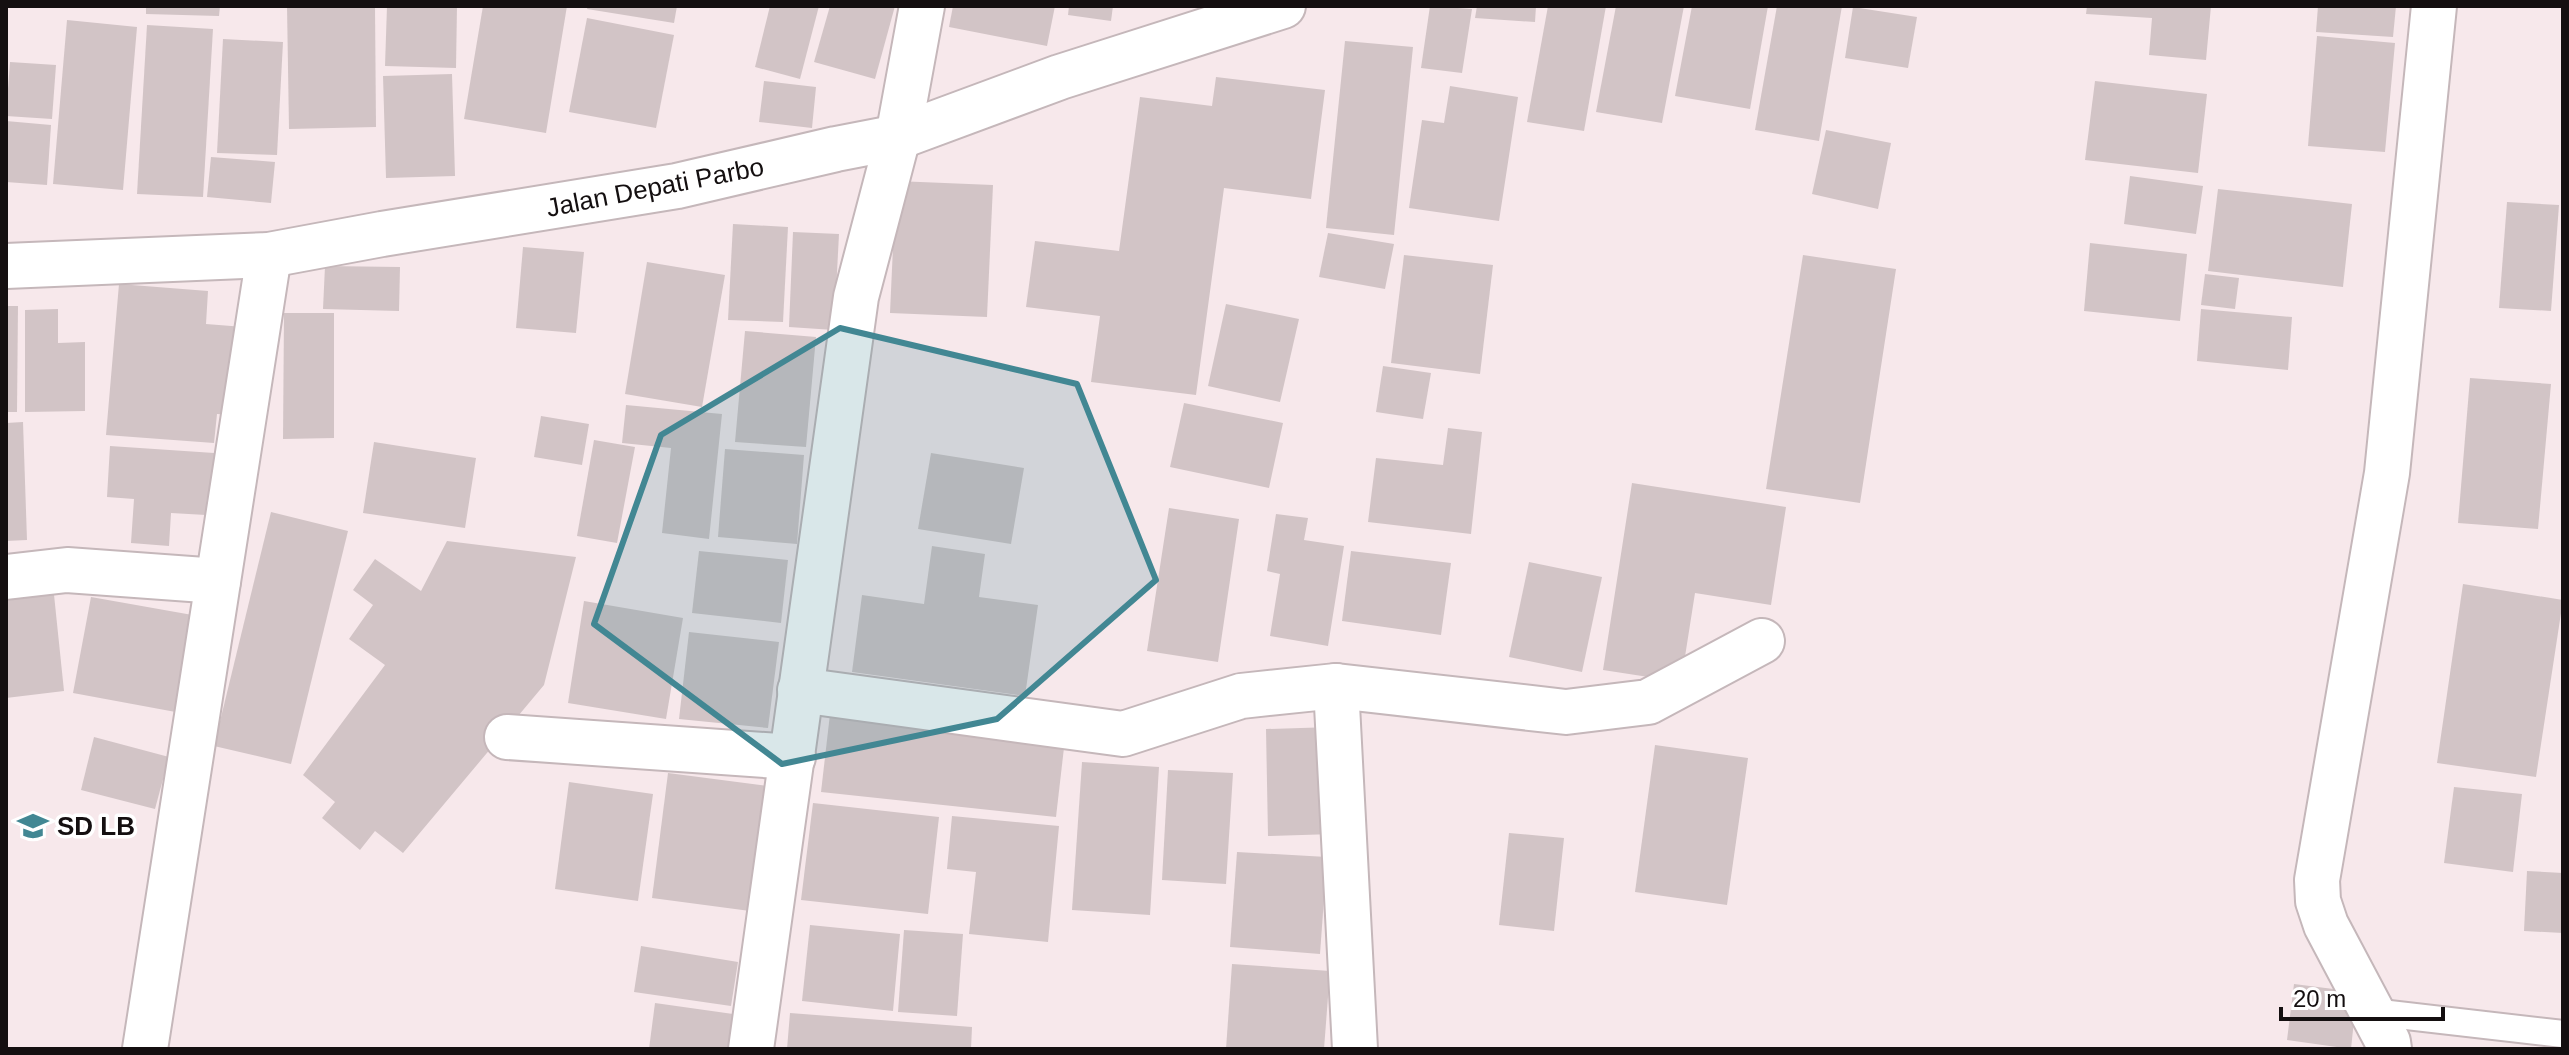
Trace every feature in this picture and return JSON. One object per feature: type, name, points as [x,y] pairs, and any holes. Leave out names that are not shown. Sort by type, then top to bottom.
[{"type":"street","points":[[751,1049],[856,297],[898,137],[922,6]]},
{"type":"street","name":"Jalan Depati Parbo","points":[[6,266],[269,255],[677,186],[898,137],[1060,77],[1283,6]]},
{"type":"street","points":[[2380,1030],[2326,925],[2318,901],[2317,880],[2387,473],[2434,6]]},
{"type":"street","points":[[145,1049],[269,255]]},
{"type":"street","points":[[6,577],[67,570],[218,581]]},
{"type":"street","points":[[800,690],[1123,734],[1241,696],[1336,686],[1566,712],[1648,702],[1762,641]]},
{"type":"street","points":[[1336,686],[1355,1049]]},
{"type":"street","points":[[507,737],[793,757]]},
{"type":"lane","points":[[2380,1030],[2563,1034]]},
{"type":"highlighted area","points":[[840,328],[1077,384],[1156,580],[997,719],[782,764],[594,624],[661,435]]},
{"type":"building","points":[[146,6],[220,6],[219,16],[146,14]]},
{"type":"building","points":[[287,6],[375,6],[376,127],[289,129]]},
{"type":"building","points":[[387,6],[457,6],[456,68],[385,66]]},
{"type":"building","points":[[483,6],[567,6],[546,133],[464,119]]},
{"type":"building","points":[[588,6],[677,6],[674,23],[587,9]]},
{"type":"building","points":[[770,6],[819,6],[800,79],[755,67]]},
{"type":"building","points":[[830,6],[895,6],[875,79],[814,62]]},
{"type":"building","points":[[953,6],[1055,6],[1047,46],[949,27]]},
{"type":"building","points":[[1069,6],[1113,6],[1111,21],[1068,15]]},
{"type":"building","points":[[1430,6],[1472,9],[1462,73],[1421,68]]},
{"type":"building","points":[[1477,6],[1536,6],[1535,22],[1475,18]]},
{"type":"building","points":[[1548,6],[1606,6],[1584,131],[1527,122]]},
{"type":"building","points":[[1616,6],[1684,6],[1662,123],[1596,112]]},
{"type":"building","points":[[1692,6],[1768,6],[1750,109],[1675,96]]},
{"type":"building","points":[[1777,6],[1842,6],[1819,141],[1755,130]]},
{"type":"building","points":[[2087,6],[2211,6],[2206,60],[2149,55],[2152,18],[2086,14]]},
{"type":"building","points":[[2318,6],[2396,6],[2393,37],[2316,32]]},
{"type":"building","points":[[1853,7],[1917,17],[1908,68],[1845,58]]},
{"type":"building","points":[[587,18],[674,35],[656,128],[569,112]]},
{"type":"building","points":[[67,20],[137,27],[123,190],[53,184]]},
{"type":"building","points":[[147,25],[213,29],[203,197],[137,194]]},
{"type":"building","points":[[2317,36],[2395,43],[2385,152],[2308,146]]},
{"type":"building","points":[[223,39],[283,42],[277,155],[217,153]]},
{"type":"building","points":[[1345,41],[1413,47],[1394,235],[1326,228]]},
{"type":"building","points":[[10,62],[56,65],[52,119],[6,116]]},
{"type":"building","points":[[452,74],[455,176],[386,178],[383,76]]},
{"type":"building","points":[[1216,77],[1325,90],[1311,199],[1224,188],[1196,395],[1091,382],[1100,316],[1026,307],[1035,241],[1119,251],[1140,97],[1212,106]]},
{"type":"building","points":[[764,81],[816,87],[812,128],[759,122]]},
{"type":"building","points":[[2095,81],[2207,94],[2198,173],[2085,160]]},
{"type":"building","points":[[1450,86],[1518,97],[1499,221],[1409,208],[1422,120],[1444,123]]},
{"type":"building","points":[[6,121],[51,125],[47,185],[6,182]]},
{"type":"building","points":[[1826,130],[1891,143],[1878,209],[1812,194]]},
{"type":"building","points":[[211,157],[275,162],[271,203],[207,197]]},
{"type":"building","points":[[2130,176],[2203,186],[2196,234],[2124,224]]},
{"type":"building","points":[[896,181],[993,185],[987,317],[890,313]]},
{"type":"building","points":[[2218,189],[2352,204],[2343,287],[2208,271]]},
{"type":"building","points":[[2507,202],[2559,205],[2551,311],[2499,308]]},
{"type":"building","points":[[733,224],[788,227],[783,322],[728,320]]},
{"type":"building","points":[[793,232],[839,234],[834,330],[789,327]]},
{"type":"building","points":[[1328,233],[1394,244],[1385,289],[1319,277]]},
{"type":"building","points":[[2090,243],[2187,254],[2180,321],[2084,311]]},
{"type":"building","points":[[523,247],[584,252],[576,333],[516,328]]},
{"type":"building","points":[[1404,255],[1493,265],[1480,374],[1391,363]]},
{"type":"building","points":[[1803,255],[1896,269],[1860,503],[1766,489]]},
{"type":"building","points":[[647,262],[725,275],[702,407],[625,394]]},
{"type":"building","points":[[325,266],[400,267],[399,311],[323,309]]},
{"type":"building","points":[[2205,274],[2239,278],[2235,309],[2201,305]]},
{"type":"building","points":[[119,284],[208,291],[206,324],[244,327],[236,415],[217,414],[214,443],[106,435]]},
{"type":"building","points":[[1226,304],[1299,319],[1280,402],[1208,386]]},
{"type":"building","points":[[6,306],[18,306],[17,412],[6,412]]},
{"type":"building","points":[[58,309],[58,343],[85,342],[85,411],[25,412],[25,310]]},
{"type":"building","points":[[2201,309],[2292,317],[2288,370],[2197,361]]},
{"type":"building","points":[[284,313],[334,313],[334,438],[283,439]]},
{"type":"building","points":[[745,331],[816,337],[806,447],[735,442]]},
{"type":"building","points":[[1383,366],[1431,373],[1423,419],[1376,412]]},
{"type":"building","points":[[2470,378],[2551,384],[2538,529],[2458,523]]},
{"type":"building","points":[[1184,403],[1283,423],[1269,488],[1170,467]]},
{"type":"building","points":[[626,405],[722,414],[709,539],[662,533],[671,448],[622,443]]},
{"type":"building","points":[[541,416],[589,424],[582,465],[534,457]]},
{"type":"building","points":[[23,422],[27,540],[6,541],[6,423]]},
{"type":"building","points":[[1448,428],[1482,432],[1471,534],[1368,522],[1376,458],[1443,465]]},
{"type":"building","points":[[594,440],[635,447],[617,543],[577,536]]},
{"type":"building","points":[[374,442],[476,458],[465,528],[363,513]]},
{"type":"building","points":[[110,446],[229,454],[226,498],[207,497],[206,515],[171,513],[169,546],[131,543],[134,499],[107,497]]},
{"type":"building","points":[[725,449],[804,455],[797,544],[718,537]]},
{"type":"building","points":[[931,453],[1024,468],[1011,544],[918,529]]},
{"type":"building","points":[[1632,483],[1786,507],[1771,605],[1695,593],[1681,682],[1603,670]]},
{"type":"building","points":[[1169,508],[1239,519],[1218,662],[1147,651]]},
{"type":"building","points":[[271,512],[348,531],[291,764],[214,746]]},
{"type":"building","points":[[1276,514],[1308,518],[1304,540],[1344,546],[1328,646],[1270,636],[1280,574],[1267,571]]},
{"type":"building","points":[[447,541],[576,557],[544,685],[403,853],[375,831],[360,850],[322,818],[335,802],[303,775],[385,665],[349,639],[373,605],[353,590],[375,559],[421,591]]},
{"type":"building","points":[[932,546],[985,554],[979,597],[1038,605],[1025,696],[852,672],[862,595],[924,604]]},
{"type":"building","points":[[699,551],[788,560],[781,623],[692,613]]},
{"type":"building","points":[[1351,551],[1451,563],[1441,635],[1342,621]]},
{"type":"building","points":[[1529,562],[1602,577],[1582,672],[1509,657]]},
{"type":"building","points":[[2463,584],[2563,600],[2536,777],[2437,763]]},
{"type":"building","points":[[53,585],[64,691],[6,698],[6,591]]},
{"type":"building","points":[[91,597],[198,616],[181,713],[73,693]]},
{"type":"building","points":[[584,601],[683,618],[666,719],[568,703]]},
{"type":"building","points":[[689,632],[779,642],[768,728],[679,719]]},
{"type":"building","points":[[830,714],[1065,739],[1056,817],[821,792]]},
{"type":"building","points":[[1332,727],[1334,834],[1268,836],[1266,729]]},
{"type":"building","points":[[94,737],[169,757],[155,809],[81,790]]},
{"type":"building","points":[[1655,745],[1748,758],[1727,905],[1635,892]]},
{"type":"building","points":[[1082,762],[1159,767],[1150,915],[1072,910]]},
{"type":"building","points":[[1168,770],[1233,773],[1226,884],[1162,880]]},
{"type":"building","points":[[668,773],[767,786],[750,911],[652,898]]},
{"type":"building","points":[[569,782],[653,794],[638,901],[555,889]]},
{"type":"building","points":[[2454,787],[2522,794],[2513,872],[2444,863]]},
{"type":"building","points":[[813,803],[939,817],[928,914],[801,900]]},
{"type":"building","points":[[952,816],[1059,826],[1048,942],[969,934],[976,872],[947,869]]},
{"type":"building","points":[[1509,833],[1564,838],[1554,931],[1499,925]]},
{"type":"building","points":[[1237,852],[1327,857],[1320,954],[1230,947]]},
{"type":"building","points":[[2527,871],[2563,873],[2563,933],[2524,931]]},
{"type":"building","points":[[810,925],[900,934],[893,1011],[802,1001]]},
{"type":"building","points":[[904,930],[963,934],[957,1016],[898,1012]]},
{"type":"building","points":[[641,946],[738,962],[731,1006],[634,992]]},
{"type":"building","points":[[1232,964],[1330,971],[1324,1049],[1226,1049]]},
{"type":"building","points":[[2294,984],[2357,992],[2351,1049],[2287,1040]]},
{"type":"building","points":[[655,1003],[733,1014],[728,1049],[649,1049]]},
{"type":"building","points":[[790,1013],[972,1027],[971,1049],[787,1049]]},
{"type":"place","name":"SD LB","points":[[33,826]]}]
